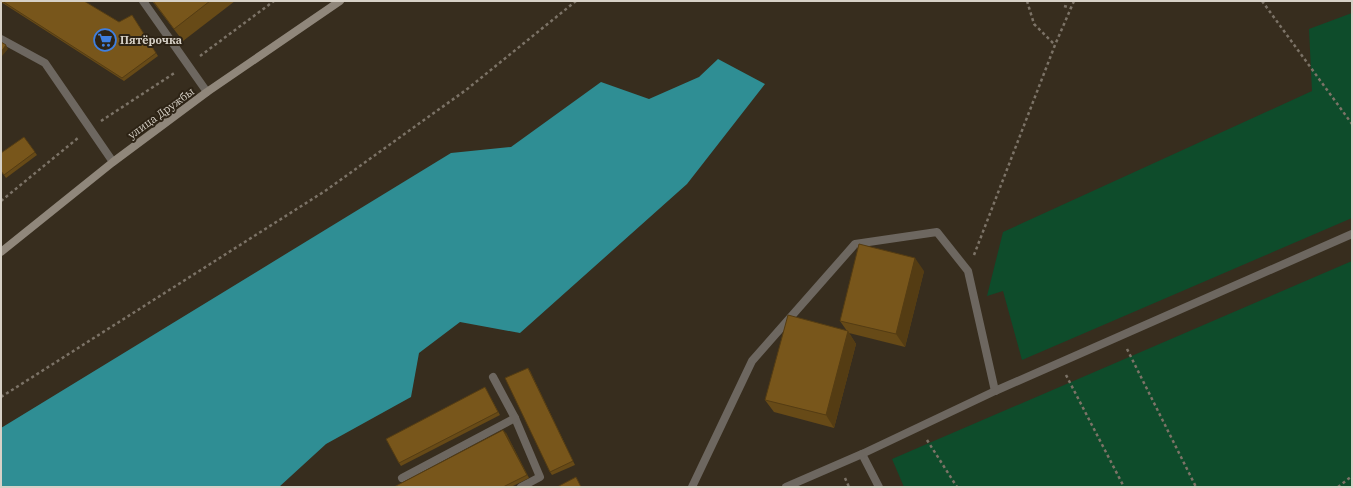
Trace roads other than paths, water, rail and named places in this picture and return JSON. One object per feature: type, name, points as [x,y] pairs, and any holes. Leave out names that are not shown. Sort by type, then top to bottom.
[{"type":"street","points":[[143,1],[207,92]]},
{"type":"street","name":"улица Дружбы","points":[[1,252],[113,162],[207,92],[340,1]]},
{"type":"street","points":[[1,40],[45,63],[113,162]]},
{"type":"street","points":[[692,487],[752,361],[855,244],[937,232],[968,271],[995,391]]},
{"type":"street","points":[[786,487],[794,485],[862,454],[1059,362],[1352,234]]},
{"type":"street","points":[[493,377],[515,418],[540,477],[521,487]]},
{"type":"street","points":[[402,478],[515,418]]},
{"type":"street","points":[[862,454],[879,487]]},
{"type":"water","points":[[718,59],[765,84],[687,184],[520,333],[460,322],[419,353],[411,397],[326,444],[279,487],[1,487],[1,428],[451,153],[511,147],[601,82],[649,99],[699,77]]},
{"type":"place","name":"Пятёрочка","points":[[105,40]]}]
